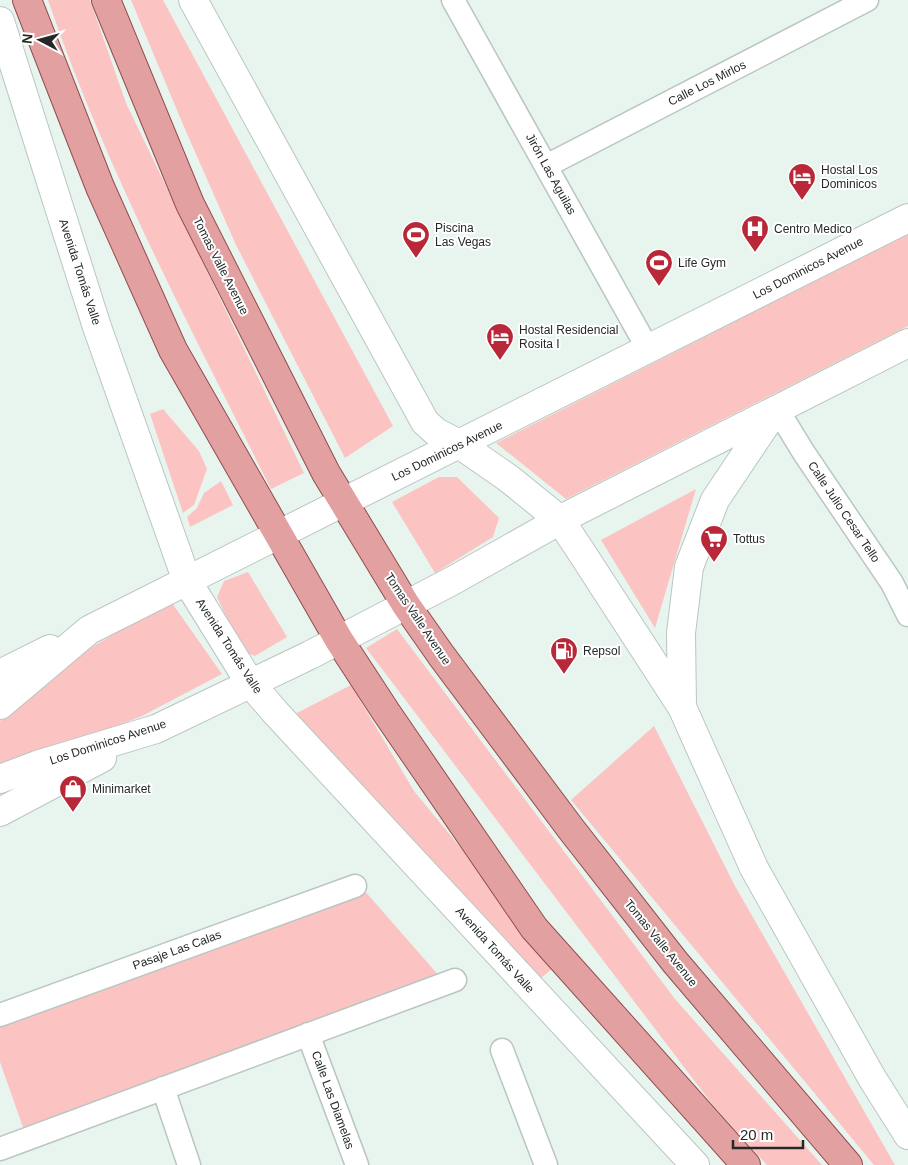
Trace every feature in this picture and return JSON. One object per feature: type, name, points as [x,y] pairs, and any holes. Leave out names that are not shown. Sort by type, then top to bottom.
[{"type":"main road","points":[[27,0],[100,187],[173,350],[339,640],[534,928],[746,1165]]},
{"type":"main road","name":"Tomas Valle Avenue","points":[[106,0],[190,204],[342,503],[406,604],[441,655],[652,933],[848,1165]]},
{"type":"main road","points":[[193,0],[425,422],[436,432],[459,444],[508,478],[560,520],[682,707],[754,868],[872,1078],[908,1135]]},
{"type":"main road","name":"Avenida Tomás Valle","points":[[0,21],[97,328],[187,582],[250,683],[462,916],[694,1165]]},
{"type":"main road","name":"Los Dominicos Avenue","points":[[0,705],[89,630],[908,218]]},
{"type":"main road","name":"Los Dominicos Avenue","points":[[0,779],[38,765],[156,729],[339,640],[560,520],[908,343]]},
{"type":"main road","points":[[682,707],[681,633],[689,567],[715,500],[776,410]]},
{"type":"main road","points":[[0,674],[89,630]]},
{"type":"main road","points":[[0,812],[156,729]]},
{"type":"street","name":"Jirón Las Aguilas","points":[[453,0],[648,349]]},
{"type":"street","name":"Calle Los Mirlos","points":[[546,166],[867,0]]},
{"type":"street","name":"Calle Julio Cesar Tello","points":[[776,410],[804,453],[900,580],[908,615]]},
{"type":"street","name":"Pasaje Las Calas","points":[[0,1015],[355,886]]},
{"type":"street","points":[[0,1149],[455,980]]},
{"type":"street","name":"Calle Las Diamelas","points":[[308,1034],[357,1165]]},
{"type":"street","points":[[502,1050],[546,1165]]},
{"type":"street","points":[[163,1088],[189,1165]]},
{"type":"street","points":[[0,1155],[4,1165]]},
{"type":"shaded area","points":[[48,0],[90,0],[126,103],[304,473],[271,489],[151,248],[123,187],[96,126]]},
{"type":"shaded area","points":[[131,0],[163,0],[393,426],[345,458],[236,245]]},
{"type":"shaded area","points":[[908,234],[908,326],[566,499],[496,443]]},
{"type":"shaded area","points":[[163,409],[199,451],[207,469],[194,505],[183,513],[150,414]]},
{"type":"shaded area","points":[[439,477],[457,477],[499,518],[493,537],[435,573],[392,502]]},
{"type":"shaded area","points":[[221,481],[233,505],[190,527],[187,517],[197,508],[204,493]]},
{"type":"shaded area","points":[[696,489],[655,628],[601,540]]},
{"type":"shaded area","points":[[248,572],[287,637],[255,656],[242,651],[217,597],[224,581]]},
{"type":"shaded area","points":[[172,603],[222,674],[142,716],[83,739],[0,765],[0,721],[82,653]]},
{"type":"shaded area","points":[[397,629],[675,999],[822,1165],[767,1165],[712,1104],[366,648]]},
{"type":"shaded area","points":[[351,685],[414,791],[557,965],[541,978],[409,843],[293,715]]},
{"type":"shaded area","points":[[654,726],[735,886],[895,1165],[874,1165],[571,800]]},
{"type":"shaded area","points":[[363,889],[441,978],[24,1130],[0,1062],[0,1022]]},
{"type":"place","name":"Hostal Los Dominicos","points":[[802,201]]},
{"type":"place","name":"Centro Medico","points":[[755,253]]},
{"type":"place","name":"Piscina Las Vegas","points":[[416,259]]},
{"type":"place","name":"Life Gym","points":[[659,287]]},
{"type":"place","name":"Hostal Residencial Rosita I","points":[[500,361]]},
{"type":"place","name":"Tottus","points":[[714,563]]},
{"type":"place","name":"Repsol","points":[[564,675]]},
{"type":"place","name":"Minimarket","points":[[73,813]]}]
